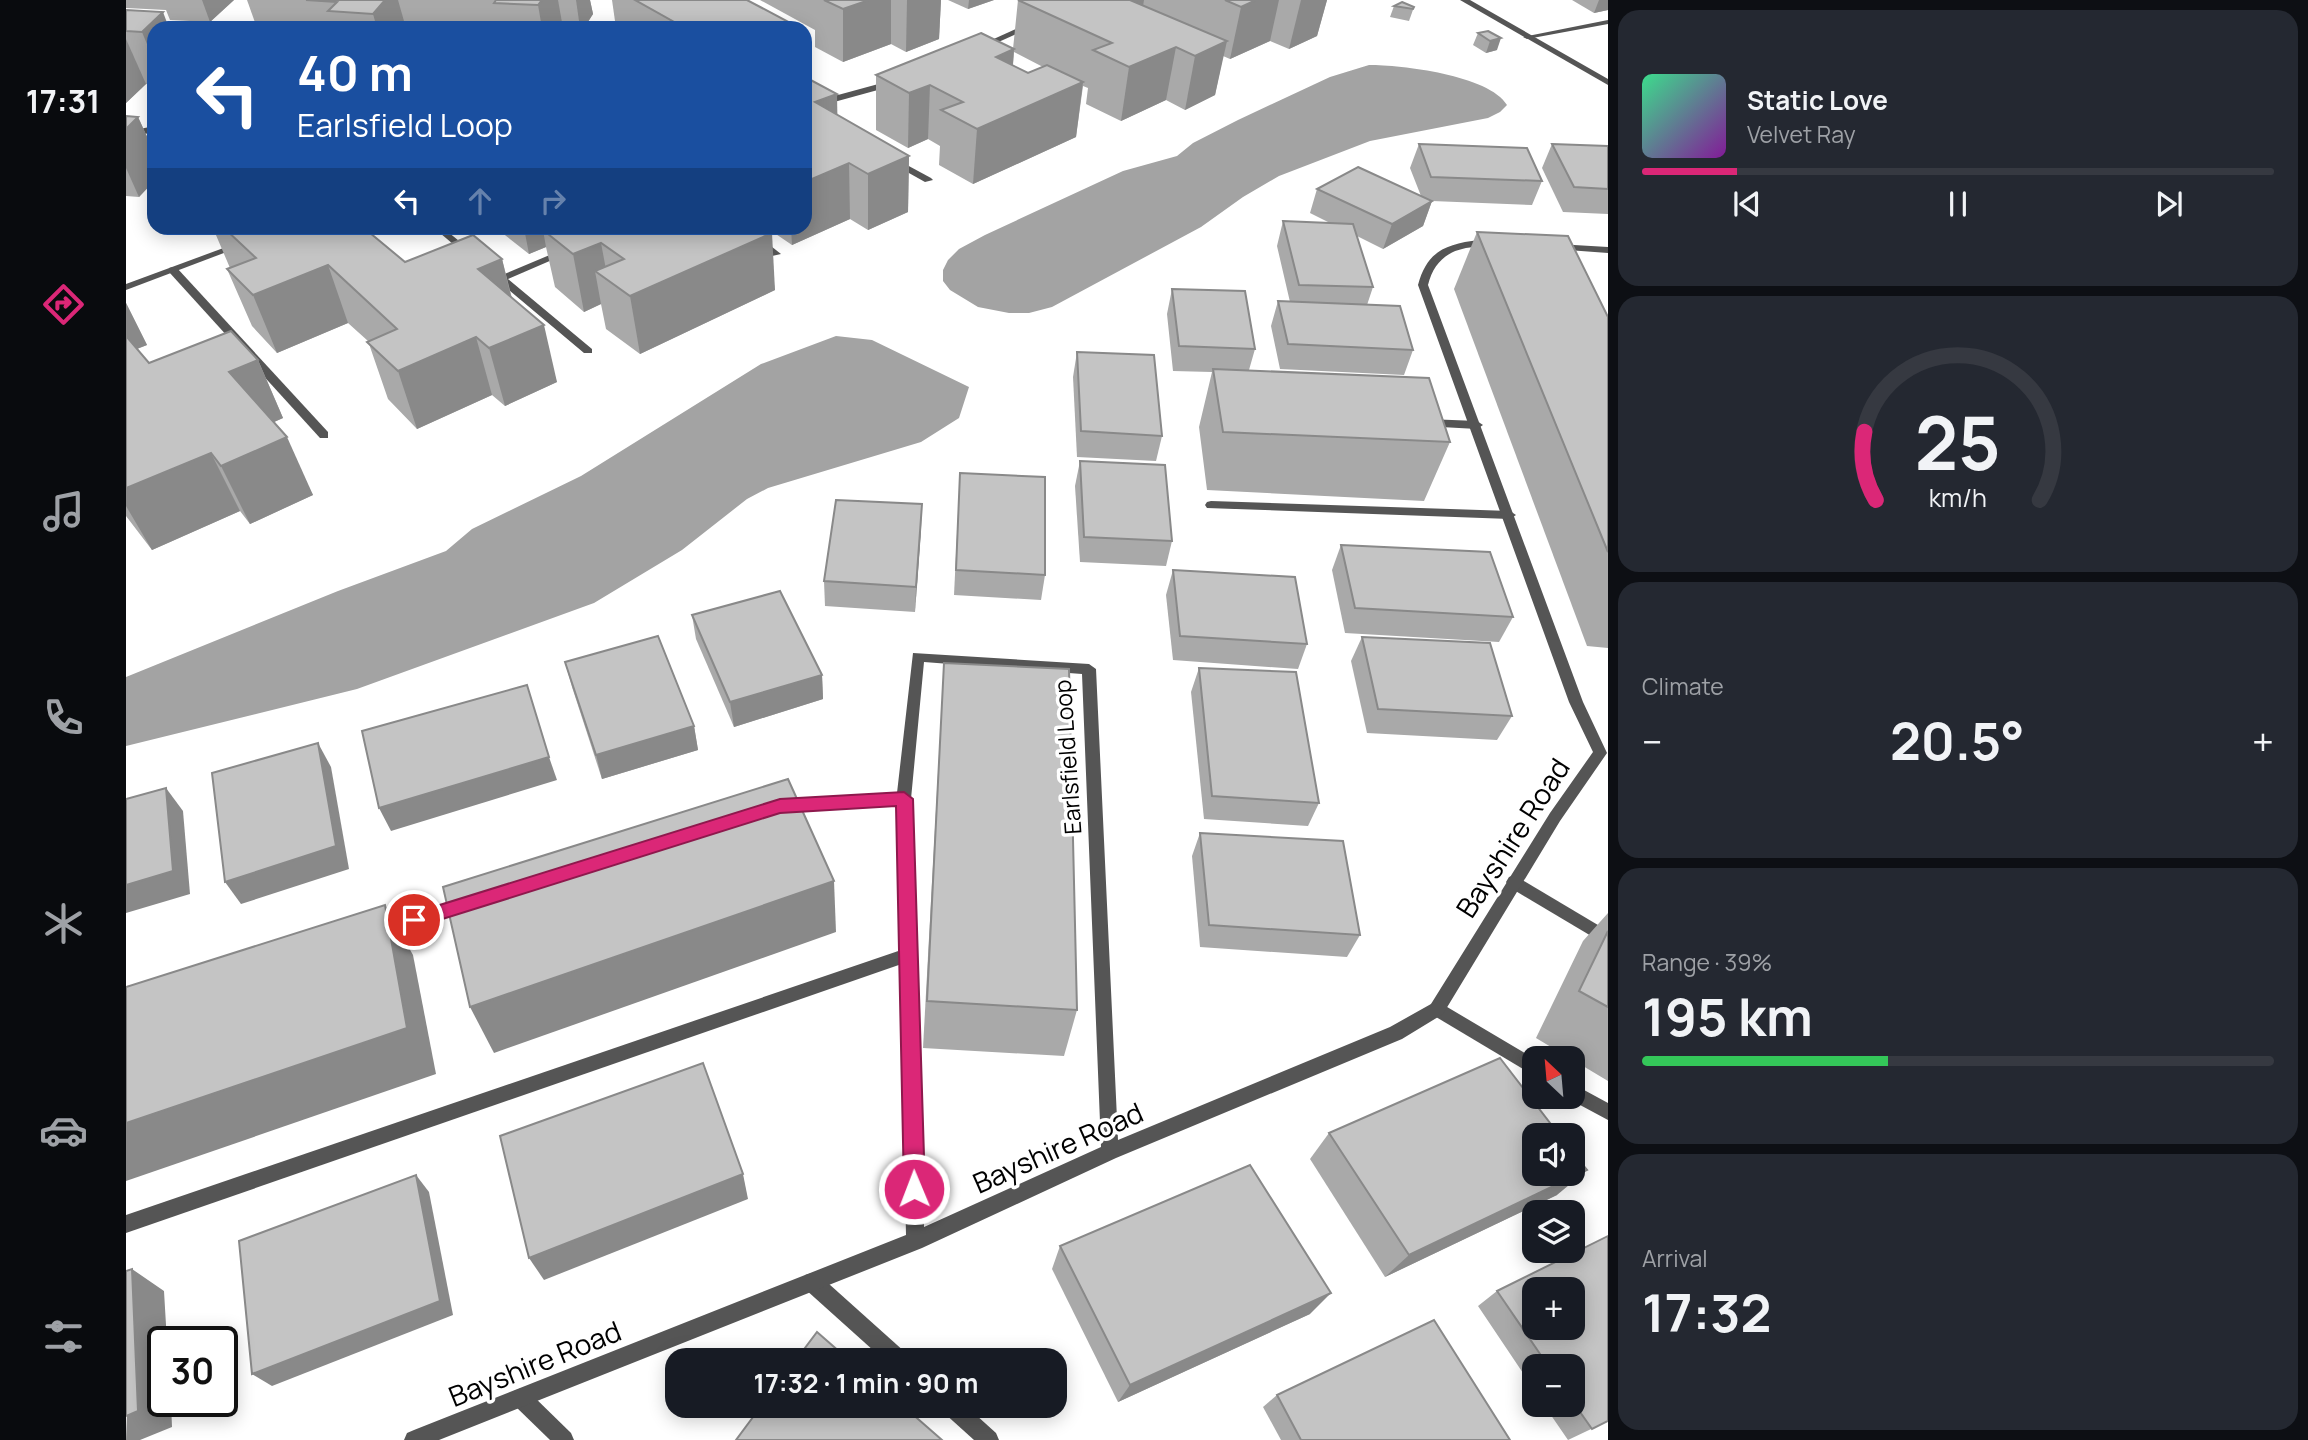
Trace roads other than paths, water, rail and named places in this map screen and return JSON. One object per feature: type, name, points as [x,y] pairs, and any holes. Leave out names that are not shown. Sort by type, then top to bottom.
[{"type":"street","points":[[1464,0],[1608,82]]},
{"type":"street","points":[[970,51],[1043,20]]},
{"type":"street","points":[[1527,37],[1608,22]]},
{"type":"street","points":[[812,106],[903,80]]},
{"type":"street","points":[[817,105],[826,113]]},
{"type":"street","points":[[126,135],[147,130]]},
{"type":"street","points":[[884,155],[928,180]]},
{"type":"street","points":[[446,235],[479,262]]},
{"type":"street","points":[[500,279],[604,235]]},
{"type":"street","points":[[752,235],[776,254]]},
{"type":"street","points":[[126,287],[250,241]]},
{"type":"street","name":"Bayshire Road","points":[[414,1440],[915,1241],[1110,1152],[1353,1053],[1437,1009],[1514,882],[1604,752],[1576,702],[1510,515],[1423,285],[1426,270],[1438,256],[1460,246],[1512,245]]},
{"type":"street","points":[[1535,246],[1608,250]]},
{"type":"street","points":[[173,270],[324,435]]},
{"type":"street","points":[[490,270],[588,351]]},
{"type":"street","points":[[1408,422],[1476,425]]},
{"type":"street","points":[[1210,505],[1510,515]]},
{"type":"street","name":"Earlsfield Loop","points":[[915,1241],[910,954],[904,799],[918,657],[1088,669],[1110,1152]]},
{"type":"street","points":[[766,810],[780,806],[904,799]]},
{"type":"street","points":[[1514,882],[1608,939]]},
{"type":"street","points":[[366,935],[486,898]]},
{"type":"street","points":[[126,1224],[910,954]]},
{"type":"street","points":[[1437,1009],[1522,1060]]},
{"type":"street","points":[[1586,1099],[1608,1112]]},
{"type":"street","points":[[812,1282],[886,1348]]},
{"type":"street","points":[[521,1398],[564,1440]]},
{"type":"street","points":[[964,1418],[989,1440]]}]
